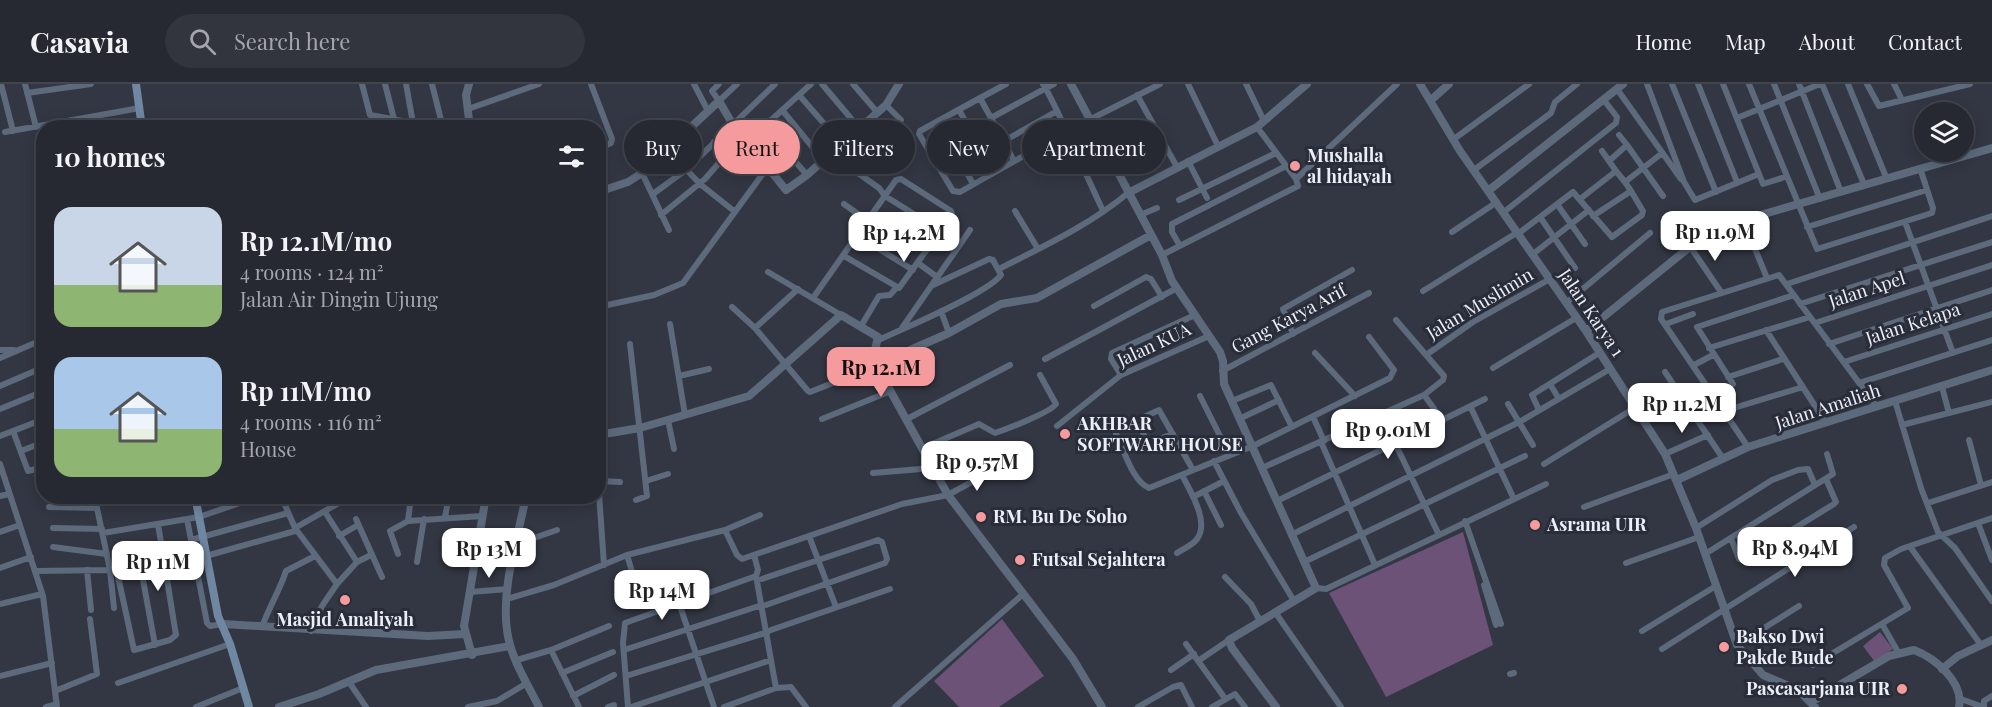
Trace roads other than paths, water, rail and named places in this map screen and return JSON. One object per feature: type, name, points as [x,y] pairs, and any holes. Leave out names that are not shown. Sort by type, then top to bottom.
[{"type":"main road","points":[[136,84],[141,120]]},
{"type":"main road","points":[[197,504],[215,605],[230,644],[249,707]]},
{"type":"street","points":[[1,84],[9,132],[36,127],[25,84]]},
{"type":"street","points":[[27,93],[91,84]]},
{"type":"street","points":[[362,84],[370,115],[399,120]]},
{"type":"street","points":[[385,84],[394,119]]},
{"type":"street","points":[[406,84],[412,120]]},
{"type":"street","points":[[432,84],[442,120]]},
{"type":"street","points":[[469,84],[466,95],[469,120]]},
{"type":"street","points":[[468,108],[539,84]]},
{"type":"street","points":[[600,84],[592,87],[605,120]]},
{"type":"street","points":[[694,84],[708,111]]},
{"type":"street","points":[[719,84],[712,91],[730,120]]},
{"type":"street","points":[[698,120],[737,84]]},
{"type":"street","points":[[735,120],[775,84]]},
{"type":"street","points":[[772,120],[812,84]]},
{"type":"street","points":[[822,84],[852,120]]},
{"type":"street","points":[[853,84],[877,112]]},
{"type":"street","points":[[868,120],[886,105],[899,84]]},
{"type":"street","points":[[941,120],[1006,84]]},
{"type":"street","points":[[980,98],[991,118],[1045,86],[1054,84]]},
{"type":"street","points":[[1071,84],[1089,120],[1160,84]]},
{"type":"street","points":[[1188,84],[1218,146]]},
{"type":"street","points":[[1162,255],[1296,188],[1298,183],[1276,153],[1261,124],[1246,84]]},
{"type":"street","points":[[999,269],[1103,211],[1128,193],[1261,124],[1307,84]]},
{"type":"street","points":[[1296,179],[1397,84]]},
{"type":"street","name":"Jalan Karya 1","points":[[1420,84],[1474,170],[1586,331],[1665,454],[1696,528],[1737,645],[1763,675],[1798,690],[1813,704]]},
{"type":"street","points":[[1431,100],[1449,84]]},
{"type":"street","points":[[1454,139],[1529,84]]},
{"type":"street","points":[[1474,170],[1551,113],[1555,102],[1577,84]]},
{"type":"street","points":[[1647,84],[1684,182]]},
{"type":"street","points":[[1672,84],[1716,192]]},
{"type":"street","points":[[1698,84],[1737,182]]},
{"type":"street","points":[[1723,84],[1764,185],[1785,177]]},
{"type":"street","points":[[1749,84],[1785,177],[1818,249],[1933,212],[1920,168]]},
{"type":"street","points":[[1774,84],[1820,199]]},
{"type":"street","points":[[1799,84],[1841,192]]},
{"type":"street","points":[[1737,118],[1821,84],[1864,184]]},
{"type":"street","points":[[1848,84],[1886,177]]},
{"type":"street","points":[[1867,84],[1878,106],[1953,86],[1970,84]]},
{"type":"street","points":[[1894,84],[1902,100]]},
{"type":"street","points":[[1925,84],[1929,93]]},
{"type":"street","points":[[1010,163],[1066,132],[1045,86]]},
{"type":"street","points":[[1488,191],[1620,87],[1661,154],[1696,201],[1759,174]]},
{"type":"street","points":[[800,95],[821,120]]},
{"type":"street","points":[[1137,95],[1177,167]]},
{"type":"street","points":[[1504,212],[1616,123],[1617,117],[1603,99]]},
{"type":"street","points":[[886,105],[900,120]]},
{"type":"street","points":[[90,120],[140,108]]},
{"type":"street","points":[[782,110],[812,147]]},
{"type":"street","points":[[959,110],[965,120]]},
{"type":"street","points":[[1010,138],[1057,111]]},
{"type":"street","points":[[606,123],[612,139],[611,143],[606,145]]},
{"type":"street","points":[[927,128],[919,133],[927,148]]},
{"type":"street","points":[[1618,135],[1663,196]]},
{"type":"street","points":[[702,154],[714,142]]},
{"type":"street","points":[[1609,161],[1627,145]]},
{"type":"street","points":[[1586,331],[1689,245],[1712,229],[1992,148]]},
{"type":"street","points":[[1423,291],[1519,232],[1573,192],[1608,236],[1614,236],[1642,215],[1643,210],[1602,151]]},
{"type":"street","points":[[1010,153],[1014,161]]},
{"type":"street","points":[[1179,200],[1276,153]]},
{"type":"street","points":[[1624,182],[1661,154]]},
{"type":"street","points":[[1188,161],[1207,198]]},
{"type":"street","points":[[1180,246],[1172,232],[1172,224],[1286,166]]},
{"type":"street","points":[[662,215],[700,184],[714,168]]},
{"type":"street","points":[[800,168],[807,176]]},
{"type":"street","points":[[772,174],[786,190],[812,171]]},
{"type":"street","points":[[1580,199],[1616,171]]},
{"type":"street","points":[[606,189],[628,182],[640,174]]},
{"type":"street","points":[[642,174],[669,230]]},
{"type":"street","points":[[652,195],[680,174]]},
{"type":"street","points":[[691,174],[700,184],[734,211]]},
{"type":"street","points":[[606,305],[679,286],[688,279],[762,174]]},
{"type":"street","points":[[860,174],[874,183],[885,196],[941,231]]},
{"type":"street","points":[[940,174],[956,193],[990,174]]},
{"type":"street","points":[[968,174],[973,184]]},
{"type":"street","points":[[1086,174],[1103,211]]},
{"type":"street","points":[[1118,174],[1162,255],[1177,288],[1220,352],[1224,384],[1316,588]]},
{"type":"street","points":[[813,298],[870,220],[894,182],[901,179],[950,210],[952,215],[902,287],[897,287],[844,256]]},
{"type":"street","points":[[1807,227],[1927,190]]},
{"type":"street","points":[[1533,254],[1571,224],[1631,191]]},
{"type":"street","points":[[1452,232],[1497,202]]},
{"type":"street","points":[[844,204],[870,220],[928,249]]},
{"type":"street","points":[[1557,204],[1584,244]]},
{"type":"street","points":[[1140,215],[1157,208]]},
{"type":"street","points":[[1015,211],[1038,249]]},
{"type":"street","points":[[1787,284],[1992,216]]},
{"type":"street","points":[[1540,217],[1575,268]]},
{"type":"street","points":[[1743,220],[1767,278]]},
{"type":"street","points":[[1905,222],[1953,353]]},
{"type":"street","points":[[902,329],[970,230]]},
{"type":"street","points":[[1566,303],[1650,233]]},
{"type":"street","points":[[876,365],[949,333],[1001,304],[1037,298],[1151,235]]},
{"type":"street","points":[[858,236],[913,270]]},
{"type":"street","points":[[1800,304],[1992,242]]},
{"type":"street","points":[[1689,245],[1720,292]]},
{"type":"street","points":[[878,340],[940,311],[998,279],[1001,275],[999,269],[989,259],[931,286]]},
{"type":"street","points":[[918,263],[937,277]]},
{"type":"street","name":"Jalan Apel","points":[[1815,323],[1992,265]]},
{"type":"street","points":[[1293,334],[1283,309],[1352,270]]},
{"type":"street","points":[[768,272],[876,335],[878,340],[874,354],[876,365],[948,495],[1073,659],[1102,707]]},
{"type":"street","points":[[1748,447],[1660,317],[1662,312],[1779,275],[1877,407]]},
{"type":"street","points":[[1094,306],[1148,276],[1162,297]]},
{"type":"street","name":"Jalan Muslimin","points":[[1426,354],[1473,322],[1550,279]]},
{"type":"street","points":[[861,326],[879,296],[890,295],[897,287]]},
{"type":"street","points":[[1045,359],[1177,288]]},
{"type":"street","points":[[755,328],[798,289]]},
{"type":"street","points":[[1829,344],[1992,290]]},
{"type":"street","name":"Gang Karya Arif","points":[[1222,371],[1369,293]]},
{"type":"street","points":[[1733,384],[1696,330],[1699,326],[1794,295]]},
{"type":"street","points":[[732,307],[755,328],[785,366],[810,392],[838,381]]},
{"type":"street","points":[[940,311],[949,333]]},
{"type":"street","points":[[1666,324],[1693,314]]},
{"type":"street","name":"Jalan Kelapa","points":[[1844,362],[1992,314]]},
{"type":"street","points":[[606,435],[640,428],[749,396],[842,315]]},
{"type":"street","points":[[1121,375],[1111,359],[1112,354],[1195,315]]},
{"type":"street","points":[[1709,348],[1810,317]]},
{"type":"street","points":[[1493,368],[1576,318]]},
{"type":"street","points":[[1262,468],[1424,395],[1444,379],[1426,354],[1396,320]]},
{"type":"street","points":[[670,324],[685,415]]},
{"type":"street","points":[[1766,330],[1826,423]]},
{"type":"street","name":"Jalan KUA","points":[[1057,426],[1121,375],[1209,336]]},
{"type":"street","points":[[1116,434],[1135,474],[1146,487],[1182,475],[1252,446],[1313,417],[1394,373],[1369,337]]},
{"type":"street","points":[[1858,383],[1992,340]]},
{"type":"street","points":[[0,358],[36,342]]},
{"type":"street","points":[[630,344],[648,496],[636,500]]},
{"type":"street","points":[[0,350],[17,350]]},
{"type":"street","points":[[1315,353],[1355,396]]},
{"type":"street","points":[[1539,410],[1532,394],[1599,354]]},
{"type":"street","points":[[1694,365],[1713,355]]},
{"type":"street","points":[[1728,377],[1783,359]]},
{"type":"street","points":[[907,419],[1010,364]]},
{"type":"street","points":[[679,376],[709,369]]},
{"type":"street","points":[[1291,534],[1521,421],[1610,369]]},
{"type":"street","points":[[0,386],[36,370]]},
{"type":"street","name":"Jalan Amaliah","points":[[1676,477],[1748,447],[1992,370]]},
{"type":"street","points":[[1665,372],[1722,457]]},
{"type":"street","points":[[923,448],[979,424],[997,433],[1035,415],[1047,413],[1055,406],[1050,389],[1040,375]]},
{"type":"street","points":[[1550,384],[1559,399]]},
{"type":"street","points":[[1232,402],[1268,385],[1272,386],[1292,427]]},
{"type":"street","points":[[1724,411],[1803,387]]},
{"type":"street","points":[[1942,387],[1949,413]]},
{"type":"street","points":[[822,419],[891,391]]},
{"type":"street","points":[[0,409],[36,394]]},
{"type":"street","points":[[1424,395],[1443,421]]},
{"type":"street","points":[[1200,396],[1229,454]]},
{"type":"street","points":[[1277,501],[1471,408],[1485,399]]},
{"type":"street","points":[[1239,419],[1279,400]]},
{"type":"street","points":[[1895,401],[1938,532],[1955,548],[1989,590],[1992,601]]},
{"type":"street","points":[[1902,425],[1992,402]]},
{"type":"street","points":[[1508,404],[1521,421],[1533,445]]},
{"type":"street","points":[[1544,464],[1636,407]]},
{"type":"street","points":[[1471,408],[1514,499]]},
{"type":"street","points":[[1125,426],[1159,410],[1193,470]]},
{"type":"street","points":[[1313,417],[1375,565]]},
{"type":"street","points":[[1136,419],[1147,441]]},
{"type":"street","points":[[668,420],[674,449]]},
{"type":"street","points":[[0,436],[36,422]]},
{"type":"street","points":[[13,431],[28,471],[36,469]]},
{"type":"street","points":[[1136,447],[1147,441],[1173,434]]},
{"type":"street","points":[[1665,454],[1708,435]]},
{"type":"street","points":[[1969,440],[1981,484]]},
{"type":"street","points":[[1395,443],[1439,535]]},
{"type":"street","points":[[21,451],[36,445]]},
{"type":"street","points":[[1705,554],[1826,479],[1834,471],[1827,454]]},
{"type":"street","points":[[1304,562],[1525,456]]},
{"type":"street","points":[[1214,461],[1294,601]]},
{"type":"street","points":[[0,464],[42,594],[56,705],[46,707]]},
{"type":"street","points":[[873,473],[933,468]]},
{"type":"street","points":[[724,530],[739,558],[754,555],[902,504],[948,495],[995,469]]},
{"type":"street","points":[[1696,528],[1789,472],[1808,469],[1815,485]]},
{"type":"street","points":[[645,481],[668,474]]},
{"type":"street","points":[[1177,553],[1194,543],[1200,535],[1200,515],[1182,475]]},
{"type":"street","points":[[1584,507],[1676,477]]},
{"type":"street","points":[[1731,538],[1739,559],[1743,560],[1834,504],[1836,502],[1826,479]]},
{"type":"street","points":[[606,481],[621,482]]},
{"type":"street","points":[[1193,496],[1224,481]]},
{"type":"street","points":[[1928,503],[1992,482]]},
{"type":"street","points":[[1198,661],[1316,588],[1326,589],[1546,484]]},
{"type":"street","points":[[1204,491],[1221,525]]},
{"type":"street","points":[[0,496],[9,494]]},
{"type":"street","points":[[96,504],[110,570],[114,608]]},
{"type":"street","points":[[53,528],[103,531],[158,524],[199,517],[237,504]]},
{"type":"street","points":[[284,504],[295,528],[338,584]]},
{"type":"street","points":[[206,556],[295,531],[295,528],[338,504]]},
{"type":"street","points":[[408,521],[410,504]]},
{"type":"street","points":[[445,517],[447,504]]},
{"type":"street","points":[[472,655],[465,634],[484,504]]},
{"type":"street","points":[[524,504],[508,590],[506,630],[510,646],[539,707]]},
{"type":"street","points":[[600,504],[604,565]]},
{"type":"street","points":[[49,507],[97,508]]},
{"type":"street","points":[[325,512],[357,562]]},
{"type":"street","points":[[191,540],[288,513]]},
{"type":"street","points":[[507,599],[627,555],[724,530],[760,515]]},
{"type":"street","points":[[398,554],[391,530],[408,521],[482,516]]},
{"type":"street","points":[[1814,666],[1908,607],[1883,560],[1893,552],[1911,548],[1992,518]]},
{"type":"street","points":[[186,519],[207,624],[210,626],[223,624],[311,631],[428,636],[465,634]]},
{"type":"street","points":[[417,562],[424,519]]},
{"type":"street","points":[[1465,521],[1498,625]]},
{"type":"street","points":[[339,536],[357,522],[382,577]]},
{"type":"street","points":[[1978,523],[1992,560]]},
{"type":"street","points":[[158,524],[164,552],[176,635],[174,639],[133,650],[116,569],[120,563],[164,552]]},
{"type":"street","points":[[0,532],[20,525]]},
{"type":"street","points":[[1662,649],[1854,527]]},
{"type":"street","points":[[517,544],[557,530]]},
{"type":"street","points":[[809,536],[836,607]]},
{"type":"street","points":[[1626,563],[1699,537]]},
{"type":"street","points":[[624,650],[827,585],[885,563],[887,559],[882,542],[878,540],[679,603],[625,623],[624,650],[630,707],[771,660]]},
{"type":"street","points":[[53,547],[107,554]]},
{"type":"street","points":[[1911,548],[1982,645]]},
{"type":"street","points":[[311,631],[322,606],[338,584],[357,562],[371,555]]},
{"type":"street","points":[[627,555],[639,595]]},
{"type":"street","points":[[754,555],[769,631],[776,688]]},
{"type":"street","points":[[262,627],[266,612],[281,588],[286,571],[315,556]]},
{"type":"street","points":[[0,568],[31,557]]},
{"type":"street","points":[[139,558],[154,645]]},
{"type":"street","points":[[87,570],[91,610]]},
{"type":"street","points":[[36,571],[110,570]]},
{"type":"street","points":[[1225,577],[1251,604],[1260,621]]},
{"type":"street","points":[[1642,631],[1674,609],[1716,586]]},
{"type":"street","points":[[626,676],[769,631],[890,589]]},
{"type":"street","points":[[470,592],[508,590]]},
{"type":"street","points":[[0,604],[42,594]]},
{"type":"street","points":[[895,707],[1022,595]]},
{"type":"street","points":[[679,603],[714,707]]},
{"type":"street","points":[[1737,645],[1799,606]]},
{"type":"street","points":[[1275,612],[1341,707]]},
{"type":"street","points":[[55,692],[97,674],[90,619]]},
{"type":"street","points":[[1882,624],[1898,652]]},
{"type":"street","points":[[517,660],[551,650],[609,626]]},
{"type":"street","points":[[1229,640],[1238,656],[1276,707]]},
{"type":"street","points":[[1942,669],[1958,657],[1992,640]]},
{"type":"street","points":[[118,682],[230,644]]},
{"type":"street","points":[[1186,644],[1224,697]]},
{"type":"street","points":[[279,707],[376,670],[472,655],[510,646]]},
{"type":"street","points":[[551,650],[579,707]]},
{"type":"street","points":[[1813,704],[1898,652],[1914,650],[1930,658],[1942,669],[1958,689],[1960,703],[1984,707],[1984,701],[1992,696]]},
{"type":"street","points":[[562,673],[613,652]]},
{"type":"street","points":[[1171,670],[1194,654]]},
{"type":"street","points":[[0,676],[52,663]]},
{"type":"street","points":[[573,696],[614,675]]},
{"type":"street","points":[[349,682],[366,707]]},
{"type":"street","points":[[468,707],[497,701],[527,683]]},
{"type":"street","points":[[1138,707],[1178,685],[1192,707]]},
{"type":"street","points":[[724,707],[776,688],[791,687],[806,707]]},
{"type":"street","points":[[196,707],[243,688]]},
{"type":"street","points":[[1212,707],[1235,694],[1245,707]]},
{"type":"place","name":"Mushalla al hidayah","points":[[1295,166]]},
{"type":"place","name":"AKHBAR SOFTWARE HOUSE","points":[[1065,434]]},
{"type":"place","name":"RM. Bu De Soho","points":[[981,517]]},
{"type":"place","name":"Asrama UIR","points":[[1535,525]]},
{"type":"place","name":"Futsal Sejahtera","points":[[1020,560]]},
{"type":"place","name":"Masjid Amaliyah","points":[[345,600]]},
{"type":"place","name":"Bakso Dwi Pakde Bude","points":[[1724,647]]},
{"type":"place","name":"Pascasarjana UIR","points":[[1902,689]]}]
